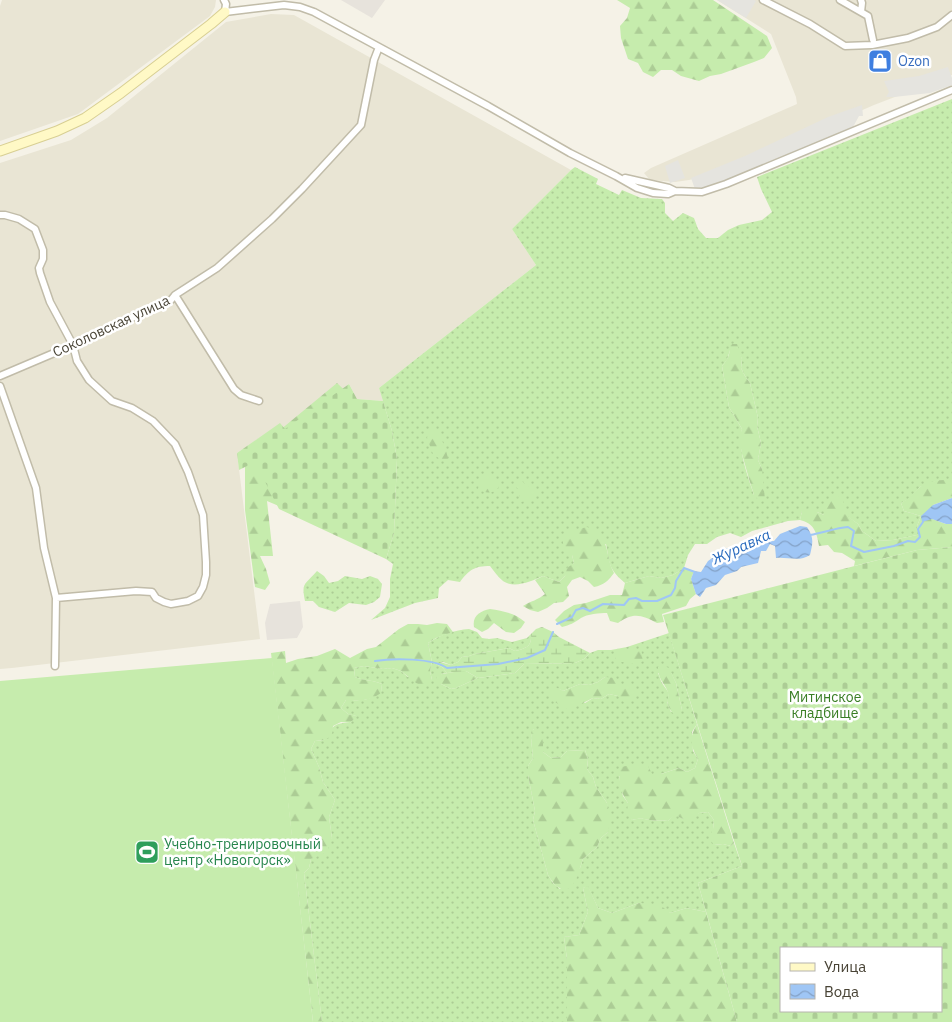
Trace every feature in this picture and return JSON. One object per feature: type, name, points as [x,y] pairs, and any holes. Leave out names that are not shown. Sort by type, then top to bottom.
[{"type":"street","points":[[224,0],[226,4],[225,12]]},
{"type":"street","points":[[763,0],[810,24],[844,46],[872,45],[908,38],[937,27],[952,15]]},
{"type":"street","points":[[840,0],[868,16],[873,40]]},
{"type":"street","points":[[861,0],[861,12]]},
{"type":"street","points":[[0,151],[65,128],[85,118],[166,59],[225,12],[284,5],[300,7],[319,15],[488,106],[570,153],[616,176],[675,191],[702,192],[726,184],[952,90]]},
{"type":"street","name":"Соколовская улица","points":[[0,376],[171,300],[175,295],[217,268],[272,220],[360,125],[374,60],[379,47]]},
{"type":"street","points":[[0,215],[19,219],[35,229],[43,250],[39,268],[40,273],[50,302],[73,345],[77,361],[89,380],[112,401],[132,408],[152,421],[175,444],[203,515],[206,575],[198,596],[188,601],[171,604],[156,598],[152,592],[136,591],[56,598]]},
{"type":"street","points":[[175,295],[234,389],[241,395],[259,401]]},
{"type":"street","points":[[0,386],[36,488],[44,548],[56,598],[54,666]]},
{"type":"shaded area","points":[[2,0],[216,0],[215,7],[210,16],[78,114],[0,141],[0,6]]},
{"type":"shaded area","points":[[341,0],[385,0],[372,18]]},
{"type":"shaded area","points":[[717,0],[952,0],[952,75],[874,105],[720,172],[675,182],[650,180],[644,173],[651,168],[797,104],[771,34]]},
{"type":"shaded area","points":[[717,0],[754,0],[756,1],[746,18]]},
{"type":"shaded area","points":[[271,14],[294,15],[571,170],[512,229],[536,265],[379,388],[383,401],[357,399],[349,384],[285,429],[280,424],[237,453],[260,639],[0,669],[0,163],[71,140],[107,118],[226,22]]},
{"type":"shaded area","points":[[948,67],[952,78],[952,85],[930,93],[886,97],[889,92],[884,81],[919,76]]},
{"type":"shaded area","points":[[862,105],[863,116],[859,116],[853,127],[727,180],[702,189],[695,189],[691,178],[745,156],[828,117]]},
{"type":"shaded area","points":[[678,160],[685,178],[670,183],[665,166]]},
{"type":"shaded area","points":[[300,601],[303,627],[297,638],[267,640],[265,623],[270,604]]},
{"type":"green space","points":[[617,0],[713,0],[767,36],[772,48],[764,58],[699,81],[681,76],[672,70],[661,70],[653,77],[643,72],[638,63],[628,59],[621,38],[620,26],[627,18],[630,8]]},
{"type":"green space","points":[[952,99],[952,480],[936,481],[920,487],[909,499],[901,503],[904,511],[921,516],[917,526],[917,535],[876,541],[844,514],[824,515],[817,512],[802,511],[800,520],[788,521],[752,531],[741,537],[730,533],[717,537],[707,544],[695,544],[688,555],[684,568],[673,575],[661,578],[649,576],[625,583],[615,574],[611,566],[606,544],[572,555],[574,563],[559,582],[543,576],[523,583],[512,584],[503,581],[490,566],[480,567],[466,574],[460,582],[448,580],[439,588],[438,598],[415,603],[371,620],[385,608],[390,597],[390,579],[393,564],[386,559],[394,533],[397,459],[392,431],[379,388],[536,265],[512,229],[575,167],[598,179],[596,184],[619,195],[622,190],[641,198],[662,199],[665,203],[665,213],[673,221],[683,213],[694,218],[698,229],[706,238],[718,238],[728,230],[739,225],[762,220],[772,212],[757,177]],"holes":[[[730,350],[738,351],[742,359],[741,368],[750,383],[758,418],[757,426],[761,443],[758,460],[762,469],[754,495],[742,454],[742,429],[729,407],[722,366],[727,360]]]},
{"type":"green space","points":[[737,344],[742,359],[741,368],[750,383],[758,418],[757,426],[761,443],[758,460],[762,469],[765,500],[760,502],[754,495],[742,454],[739,438],[742,429],[729,407],[722,366],[728,357],[729,346]]},
{"type":"green space","points":[[337,383],[359,404],[338,531],[267,501],[273,556],[260,556],[270,583],[265,590],[255,587],[245,510],[245,459]]},
{"type":"green space","points":[[349,384],[357,399],[383,401],[392,431],[397,459],[394,533],[386,559],[279,509],[255,462],[239,470],[237,453],[280,423],[285,429]]},
{"type":"green space","points":[[434,428],[443,443],[448,460],[440,459],[433,454],[427,438],[429,429]]},
{"type":"green space","points":[[489,473],[499,487],[492,492],[484,492],[478,489],[483,474]]},
{"type":"green space","points":[[516,480],[522,481],[537,491],[535,497],[521,502],[519,497],[520,491],[515,486]]},
{"type":"green space","points":[[939,480],[952,480],[952,498],[933,505],[932,519],[952,524],[952,547],[917,550],[854,566],[855,561],[842,553],[834,552],[828,545],[819,546],[812,526],[800,520],[802,511],[810,507],[824,515],[827,502],[835,493],[843,502],[845,514],[858,524],[862,531],[876,541],[917,535],[917,526],[921,516],[904,511],[901,503],[927,483]]},
{"type":"green space","points":[[587,527],[600,535],[604,541],[614,573],[612,576],[603,584],[594,587],[580,577],[572,580],[567,587],[569,596],[563,602],[554,603],[538,612],[523,606],[545,594],[535,580],[543,576],[559,582],[565,576],[567,568],[574,563],[572,555],[565,551],[563,535]]},
{"type":"green space","name":"Митинское кладбище","points":[[952,547],[952,1022],[737,1022],[698,883],[742,866],[663,615],[917,550]]},
{"type":"green space","points":[[684,568],[694,571],[691,579],[696,594],[686,606],[662,614],[664,622],[657,623],[647,618],[633,616],[618,623],[610,621],[607,613],[587,616],[562,627],[555,620],[574,605],[610,595],[622,595],[625,583],[649,576],[661,578],[673,575]]},
{"type":"green space","points":[[317,571],[329,583],[338,581],[345,576],[362,579],[370,576],[378,579],[382,584],[380,597],[366,605],[349,603],[335,612],[319,607],[313,601],[305,601],[304,590],[305,584]]},
{"type":"green space","points":[[490,609],[513,614],[525,622],[514,633],[506,632],[494,623],[482,632],[474,627],[474,620],[480,613]]},
{"type":"green space","points":[[408,624],[427,625],[447,624],[453,632],[428,643],[432,662],[430,671],[432,680],[425,687],[416,683],[401,671],[392,668],[383,669],[364,666],[354,668],[355,677],[382,684],[381,693],[368,699],[346,700],[341,708],[348,714],[357,716],[350,723],[341,722],[333,726],[332,736],[324,740],[315,741],[311,749],[323,782],[335,800],[329,817],[332,838],[327,852],[311,859],[309,868],[304,873],[322,1022],[313,1022],[271,653],[285,651],[286,663],[317,656],[335,649],[350,658],[367,649],[376,647]]},
{"type":"green space","points":[[542,627],[590,653],[584,659],[575,663],[524,664],[515,673],[478,678],[466,671],[447,673],[442,667],[434,663],[436,661],[451,665],[458,662],[462,657],[475,654],[509,648],[515,651],[522,649],[528,646],[531,634],[536,629]]},
{"type":"green space","points":[[469,629],[477,632],[482,638],[497,638],[512,642],[527,638],[531,634],[531,638],[528,646],[515,651],[509,648],[475,654],[462,657],[458,662],[451,665],[443,662],[434,663],[442,667],[447,673],[441,674],[441,684],[451,689],[478,678],[515,673],[524,664],[575,663],[598,650],[627,647],[669,633],[697,724],[692,732],[693,751],[698,759],[695,768],[687,772],[679,768],[661,774],[619,776],[623,796],[628,803],[632,820],[668,821],[675,814],[683,819],[708,812],[714,820],[714,845],[723,844],[731,846],[734,843],[742,866],[698,883],[706,912],[687,908],[670,913],[639,903],[612,913],[598,908],[588,887],[583,888],[588,912],[579,935],[564,937],[567,959],[567,1022],[322,1022],[304,873],[309,868],[311,859],[332,838],[329,817],[335,800],[323,782],[311,749],[315,741],[324,740],[334,726],[340,723],[350,723],[356,716],[348,714],[341,708],[346,700],[368,699],[381,692],[382,684],[355,677],[354,668],[364,666],[383,669],[392,668],[401,671],[408,677],[432,680],[430,671],[432,662],[428,643],[443,635]],"holes":[[[658,673],[671,673],[676,683],[682,710],[671,712],[667,702],[669,695]],[[605,677],[620,690],[618,696],[609,694],[601,699],[593,698],[585,703],[555,687],[563,691],[580,684],[589,685]],[[533,729],[543,743],[543,752],[551,758],[561,757],[567,751],[585,750],[588,759],[587,769],[607,803],[608,832],[601,838],[597,847],[583,859],[580,868],[560,889],[548,875],[533,820],[535,811],[528,775],[528,766],[533,758],[531,738]]]},
{"type":"green space","points":[[641,649],[643,661],[634,664],[616,661],[614,652]]},
{"type":"green space","name":"Учебно-тренировочный центр «Новогорск»","points":[[272,658],[313,1022],[0,1022],[0,681]]},
{"type":"green space","points":[[664,666],[669,668],[676,683],[682,710],[675,715],[669,707],[667,701],[668,692],[658,673],[658,667]]},
{"type":"green space","points":[[466,671],[478,678],[451,689],[437,681],[436,675]]},
{"type":"green space","points":[[605,677],[617,679],[620,689],[628,685],[635,691],[633,700],[625,703],[618,696],[609,694],[601,699],[593,698],[569,710],[553,701],[549,693],[555,687],[563,691],[580,684],[589,685],[598,682]]},
{"type":"green space","points":[[697,724],[734,843],[731,846],[723,844],[714,845],[709,838],[714,820],[708,812],[699,813],[692,820],[683,819],[675,815],[668,821],[632,820],[627,812],[628,803],[620,786],[620,767],[639,764],[648,766],[652,774],[661,774],[679,768],[687,772],[695,768],[698,759],[693,750],[692,741]]},
{"type":"green space","points":[[532,729],[541,732],[543,752],[551,758],[561,757],[567,751],[585,750],[588,759],[587,769],[607,803],[610,822],[608,832],[601,838],[597,847],[583,859],[577,877],[572,886],[566,890],[556,885],[548,875],[533,820],[535,811],[528,775],[528,766],[533,758]]},
{"type":"green space","points":[[588,886],[598,908],[612,913],[639,903],[660,905],[670,913],[687,908],[706,912],[737,1022],[567,1022],[567,959],[564,937],[579,935],[588,912],[583,888]]},
{"type":"water","points":[[952,498],[952,524],[932,519],[922,522],[921,516],[933,505]]},
{"type":"water","points":[[800,526],[807,527],[811,534],[810,555],[798,559],[776,558],[775,546],[770,544],[766,551],[761,551],[758,563],[741,567],[737,571],[725,575],[716,585],[706,588],[700,597],[696,594],[691,579],[694,571],[701,572],[708,561],[725,549],[736,546],[754,549],[768,541],[774,541],[780,534]]},
{"type":"waterway","name":"Журавка","points":[[810,535],[848,527],[854,531],[851,546],[864,552],[908,541],[915,542],[920,537],[918,529],[923,522]]},
{"type":"waterway","name":"Журавка","points":[[557,624],[572,617],[576,610],[583,608],[590,611],[603,604],[624,605],[629,599],[636,598],[642,601],[657,601],[671,595],[676,581],[684,568],[695,572]]},
{"type":"waterway","name":"Журавка","points":[[375,661],[392,659],[423,661],[432,662],[447,668],[498,664],[527,658],[545,650],[553,632]]},
{"type":"place","name":"Ozon","points":[[880,61]]},
{"type":"place","name":"Учебно-тренировочный центр «Новогорск»","points":[[147,852]]}]
